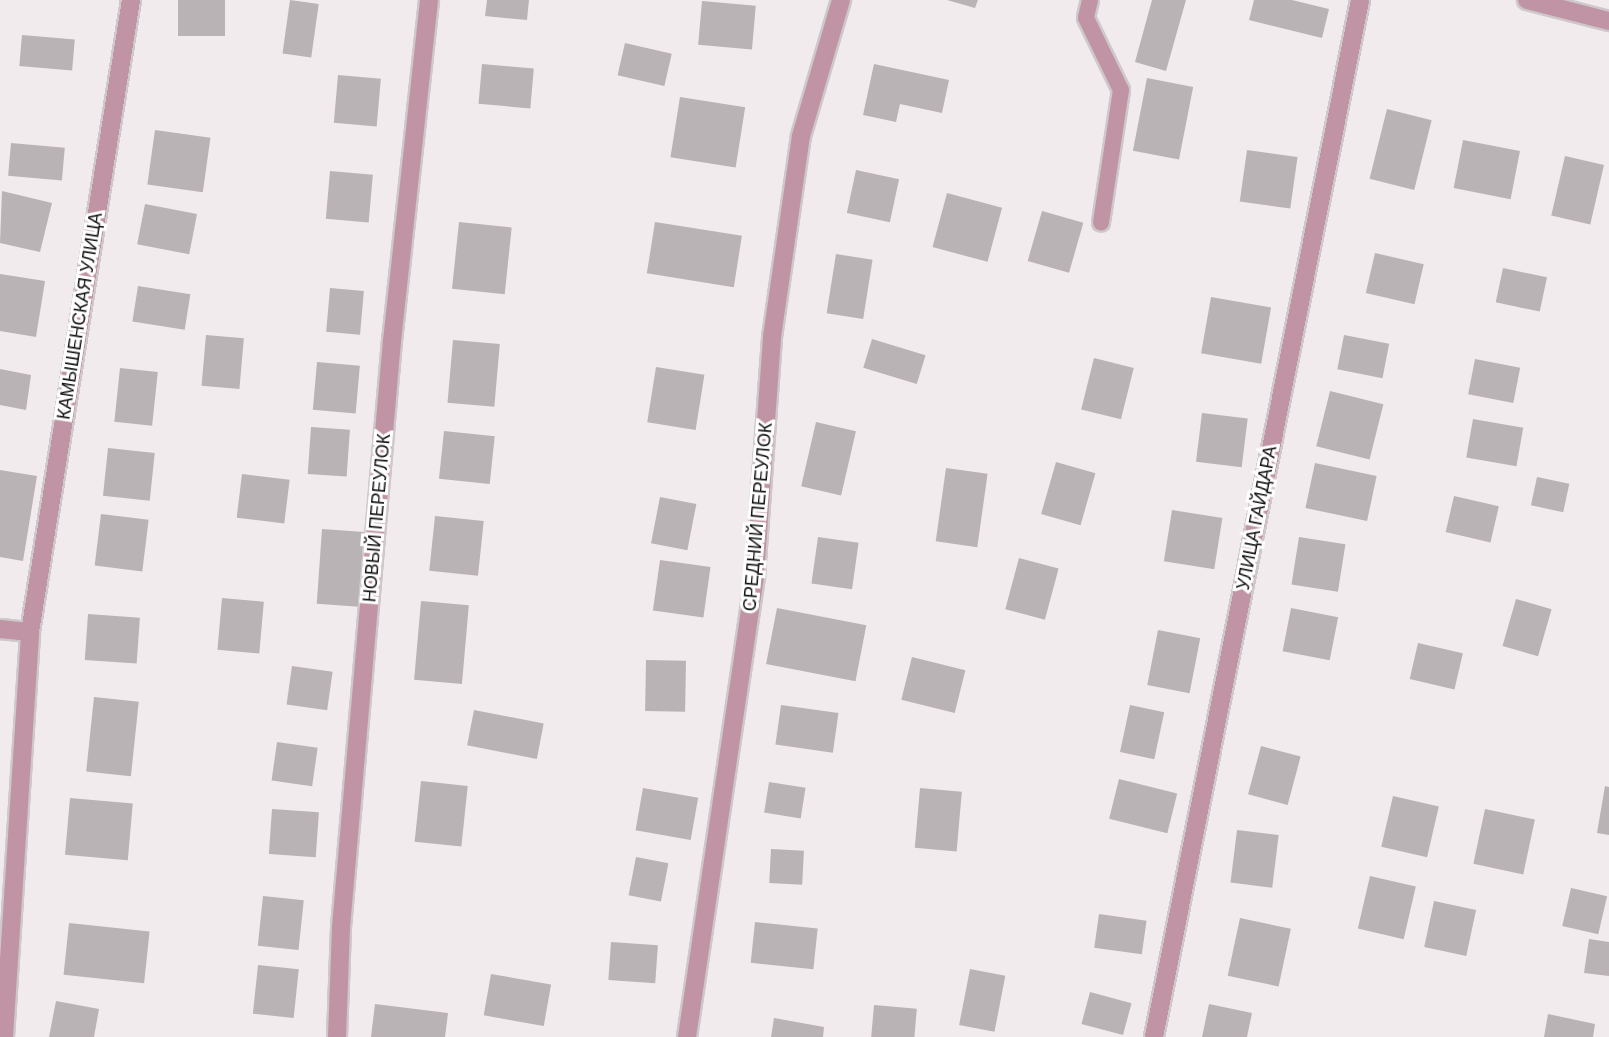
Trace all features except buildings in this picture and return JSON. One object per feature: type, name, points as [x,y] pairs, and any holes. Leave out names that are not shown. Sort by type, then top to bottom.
[{"type":"street","name":"КАМЫШЕНСКАЯ УЛИЦА","points":[[4,1037],[30,632],[131,0]]},
{"type":"street","name":"НОВЫЙ ПЕРЕУЛОК","points":[[337,1037],[341,927],[392,341],[429,0]]},
{"type":"street","name":"СРЕДНИЙ ПЕРЕУЛОК","points":[[687,1037],[755,575],[772,337],[800,148],[841,0]]},
{"type":"street","name":"УЛИЦА ГАЙДАРА","points":[[1154,1037],[1360,0]]},
{"type":"street","points":[[1527,0],[1609,21]]},
{"type":"street","points":[[0,629],[30,632]]},
{"type":"lane","points":[[1090,0],[1086,18],[1122,90],[1101,223]]}]
